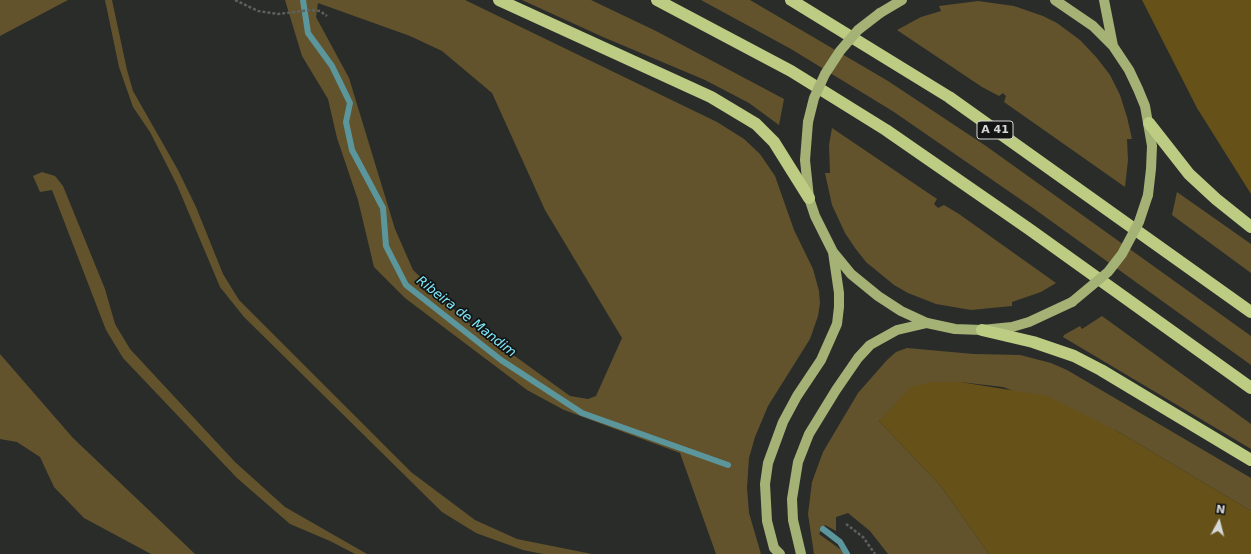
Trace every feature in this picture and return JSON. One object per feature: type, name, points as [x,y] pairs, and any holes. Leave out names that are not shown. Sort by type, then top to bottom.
[{"type":"highway","points":[[499,0],[711,97],[756,124],[774,142],[810,198]]},
{"type":"highway","points":[[657,0],[792,71],[886,130],[1023,225],[1251,388]]},
{"type":"highway","name":"A 41","points":[[791,0],[949,97],[1251,312]]},
{"type":"highway","points":[[1149,123],[1189,174],[1216,199],[1251,227]]},
{"type":"highway","points":[[982,330],[1033,342],[1074,356],[1101,370],[1251,460]]},
{"type":"main road","points":[[902,0],[880,12],[858,30],[840,50],[814,98],[808,122],[805,160],[810,198],[815,216],[833,252],[851,274],[878,296],[901,311],[927,323],[955,329],[982,330],[1012,327],[1029,322],[1045,316],[1072,302],[1108,272],[1122,254],[1139,222],[1148,195],[1152,146],[1149,123],[1138,89],[1129,70],[1113,46],[1093,26],[1055,0]]},
{"type":"main road","points":[[1104,0],[1113,46]]},
{"type":"main road","points":[[780,554],[774,548],[767,521],[765,499],[768,463],[783,422],[797,396],[822,360],[837,324],[839,292],[833,252]]},
{"type":"main road","points":[[801,554],[793,520],[792,499],[797,467],[810,434],[836,390],[858,358],[870,345],[897,330],[927,323]]},
{"type":"path","points":[[235,0],[258,12],[278,14],[311,10],[320,12],[327,16]]},
{"type":"path","points":[[846,524],[863,537],[875,554]]},
{"type":"shaded area","points":[[0,0],[68,0],[0,36]]},
{"type":"shaded area","points":[[105,0],[112,0],[133,91],[178,170],[196,207],[223,274],[239,300],[411,472],[475,520],[517,539],[592,554],[543,554],[523,550],[476,533],[442,512],[244,317],[220,287],[177,185],[150,132],[133,107],[119,67]]},
{"type":"shaded area","points":[[285,0],[465,0],[717,122],[744,139],[760,154],[775,176],[794,230],[813,269],[819,291],[820,303],[818,316],[810,339],[768,406],[755,437],[749,458],[747,488],[749,513],[761,554],[716,554],[680,453],[564,410],[527,390],[405,298],[374,267],[358,200],[337,138],[328,99],[302,56]],"holes":[[[318,3],[410,36],[442,51],[492,93],[545,210],[622,338],[596,396],[588,399],[570,396],[465,320],[413,270],[395,229],[349,78],[316,17]]]},
{"type":"shaded area","points":[[522,0],[591,0],[656,31],[784,99],[779,125],[749,103],[705,80],[603,37]]},
{"type":"shaded area","points":[[701,0],[750,0],[888,81],[986,146],[1251,336],[1251,365],[1033,208],[894,112],[791,49]]},
{"type":"shaded area","points":[[1142,0],[1251,0],[1251,194],[1197,108]]},
{"type":"shaded area","points":[[978,1],[1014,6],[1043,16],[1057,23],[1080,40],[1097,58],[1110,75],[1120,95],[1132,139],[1127,139],[1128,160],[1125,187],[1004,102],[1006,96],[1003,93],[999,96],[982,87],[897,30],[921,17],[941,11],[939,6]]},
{"type":"shaded area","points":[[832,128],[937,199],[934,204],[938,208],[944,205],[959,214],[1056,283],[1041,292],[1012,302],[1012,306],[971,310],[936,304],[908,293],[894,285],[866,262],[855,248],[845,233],[832,205],[825,173],[830,173],[829,145]]},
{"type":"shaded area","points":[[42,172],[55,176],[63,186],[105,289],[115,324],[130,349],[235,462],[285,507],[367,554],[355,554],[330,541],[290,524],[237,478],[123,358],[106,330],[52,190],[40,192],[33,176]]},
{"type":"shaded area","points":[[1177,192],[1251,244],[1251,273],[1172,215]]},
{"type":"shaded area","points":[[1102,316],[1251,424],[1251,449],[1063,337],[1080,326],[1082,329]]},
{"type":"shaded area","points":[[907,348],[974,354],[1020,355],[1051,363],[1067,370],[1251,478],[1251,511],[1117,431],[1003,387],[960,382],[932,382],[879,421],[941,486],[989,554],[888,554],[870,531],[848,513],[836,517],[836,531],[825,525],[819,534],[847,554],[814,554],[808,514],[812,482],[823,452],[858,393],[887,360],[896,352]]},
{"type":"shaded area","points":[[0,354],[73,438],[195,554],[151,554],[84,518],[54,487],[40,457],[17,442],[0,439]]},
{"type":"shaded area","points":[[932,382],[960,382],[1047,396],[1117,431],[1251,511],[1251,554],[989,554],[941,486],[879,421],[911,387]]},
{"type":"waterway","name":"Ribeira de Mandim","points":[[303,0],[308,33],[332,66],[350,103],[346,122],[352,150],[383,208],[386,246],[406,285],[501,360],[582,413],[728,465]]},
{"type":"waterway","name":"Ribeira de Mandim","points":[[823,529],[840,542],[847,554]]}]
